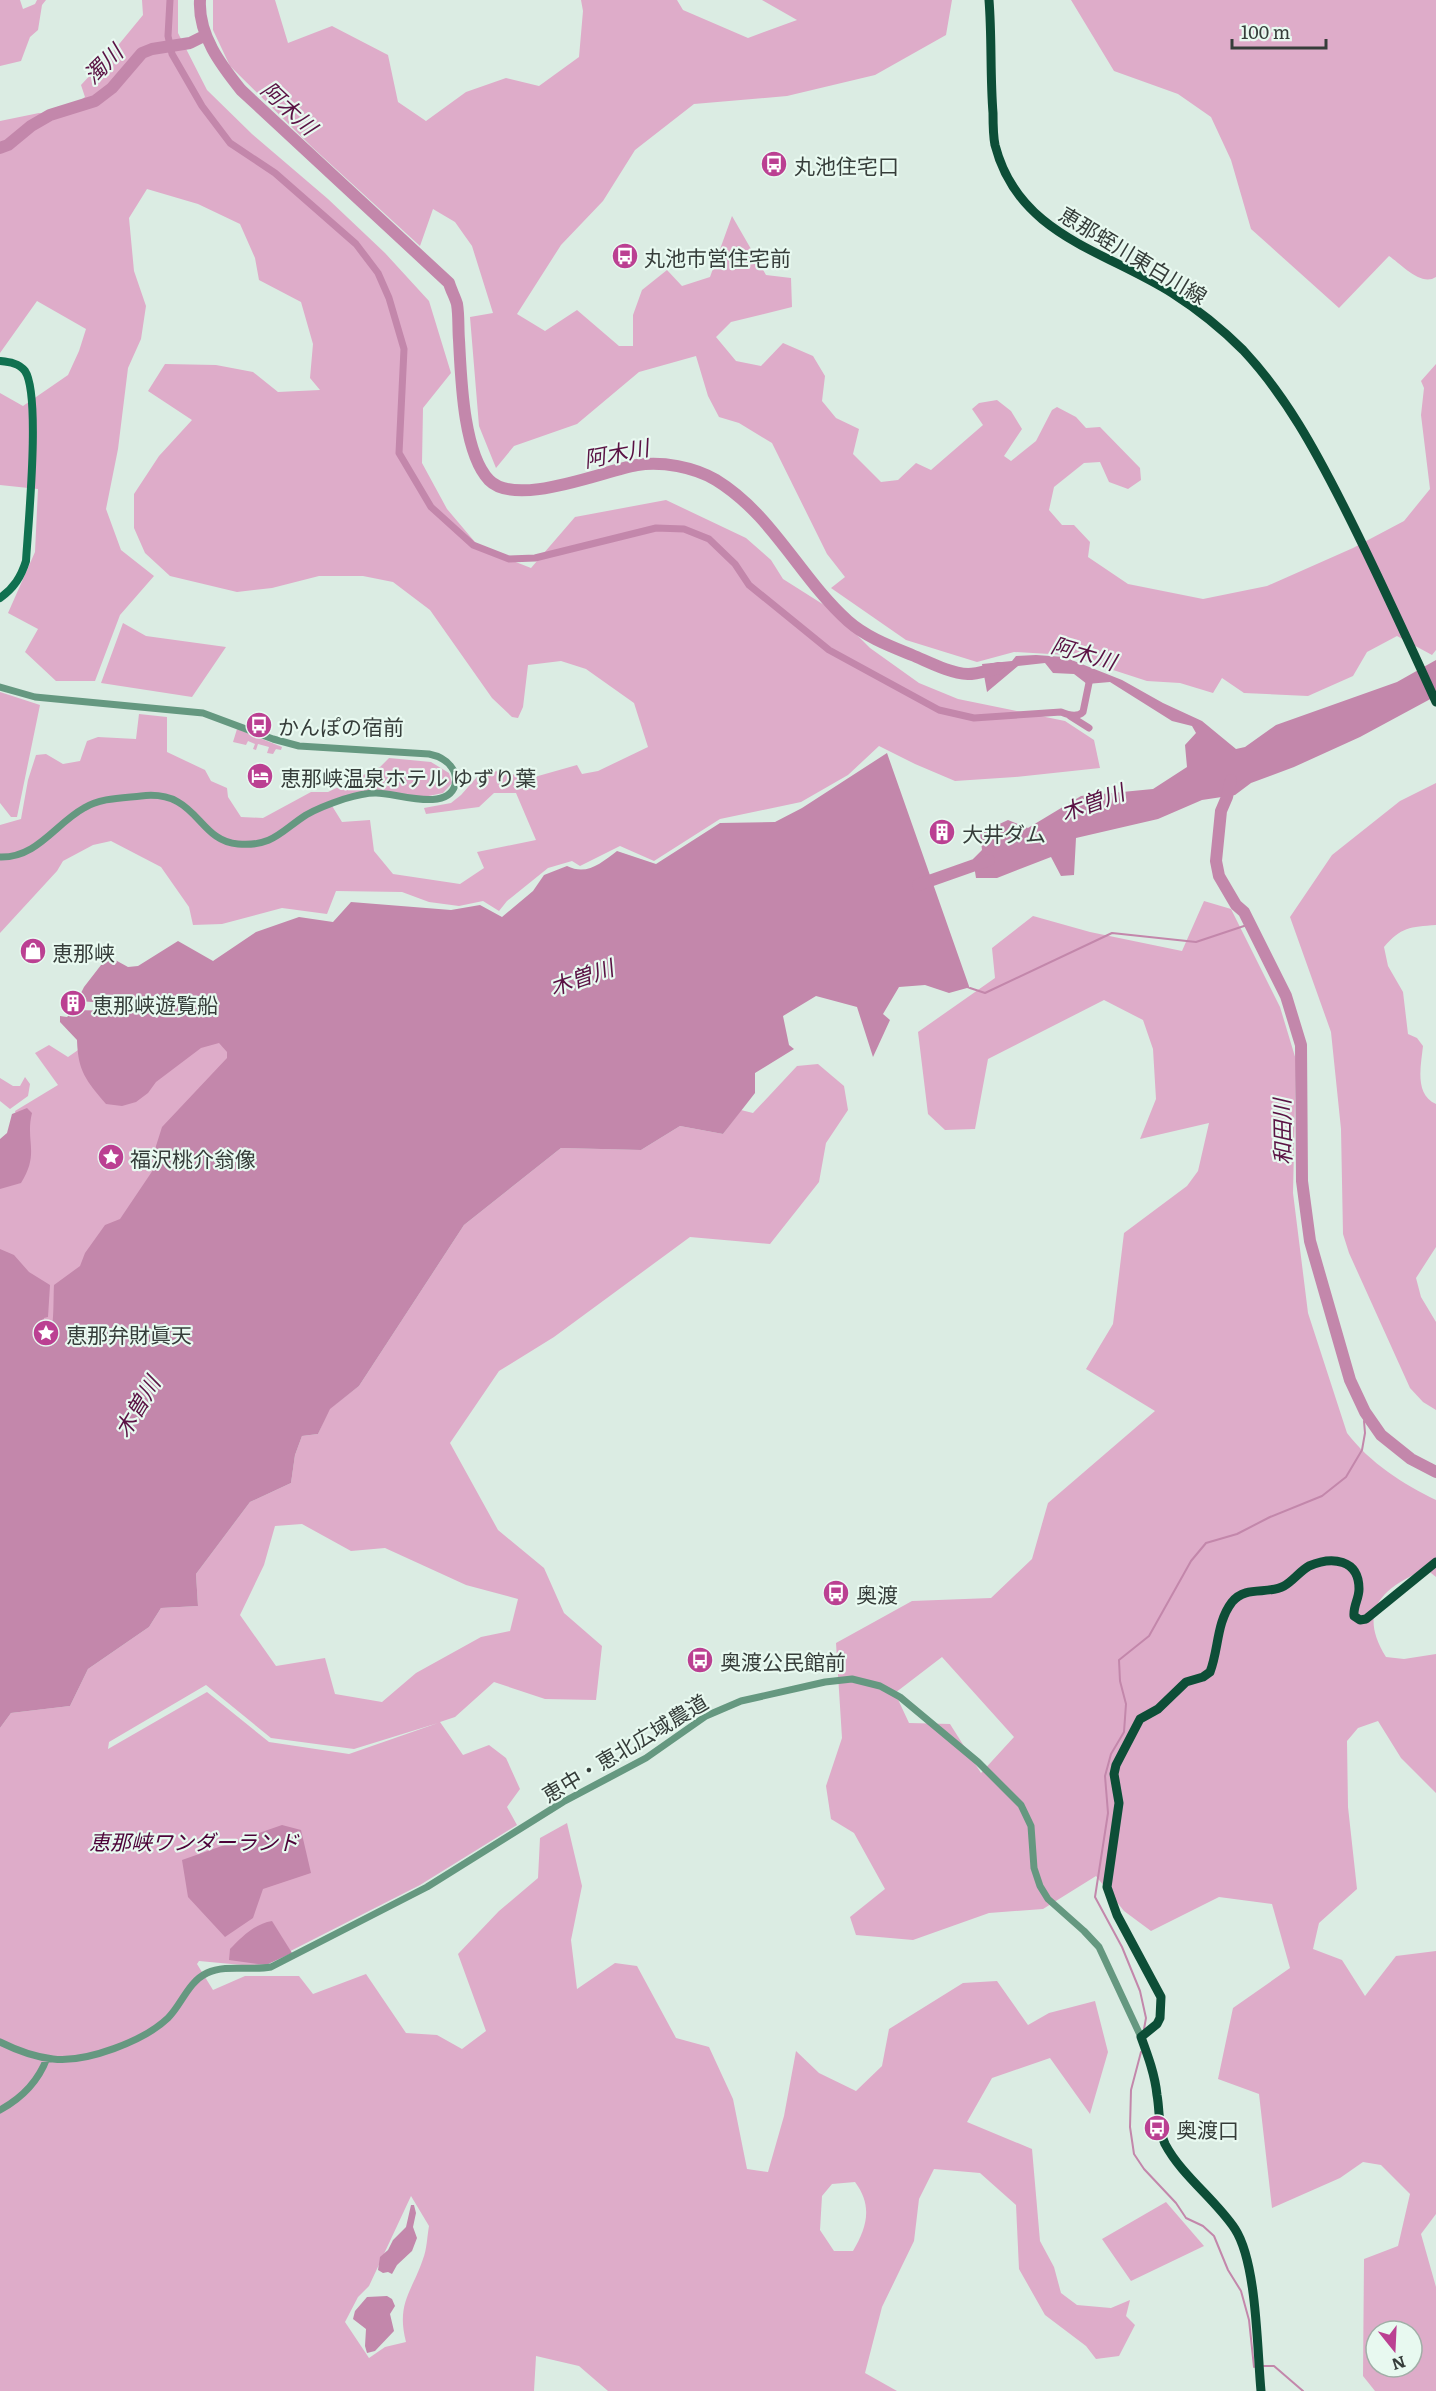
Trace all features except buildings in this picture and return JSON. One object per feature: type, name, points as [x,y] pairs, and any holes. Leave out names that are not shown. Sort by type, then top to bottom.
[{"type":"main road","name":"恵那蛭川東白川線","points":[[990,0],[995,144],[1017,194],[1029,208],[1053,228],[1172,293],[1207,318],[1242,350],[1281,395],[1301,425],[1379,576],[1436,702]]},
{"type":"main road","points":[[0,361],[16,364],[24,369],[28,377],[31,388],[32,432],[26,561],[21,575],[9,591],[0,598]]},
{"type":"main road","points":[[1261,2391],[1250,2273],[1243,2245],[1231,2224],[1166,2145],[1160,2131],[1157,2092],[1141,2037],[1157,2024],[1160,2018],[1161,1997],[1117,1915],[1107,1887],[1119,1803],[1114,1774],[1116,1765],[1140,1719],[1158,1708],[1182,1685],[1210,1672],[1216,1642],[1225,1616],[1240,1595],[1254,1590],[1283,1586],[1307,1567],[1336,1560],[1343,1561],[1355,1571],[1358,1581],[1358,1598],[1353,1608],[1354,1616],[1360,1620],[1366,1619],[1436,1562]]},
{"type":"street","points":[[0,687],[35,697],[203,713],[273,740],[299,746],[429,754],[448,762],[454,770],[456,779],[450,793],[432,800],[376,793],[346,798],[314,811],[278,837],[246,844],[224,841],[214,835],[184,805],[169,797],[143,795],[98,802],[72,816],[33,849],[19,856],[0,857]]},
{"type":"street","name":"恵中・恵北広域農道","points":[[0,2042],[22,2052],[54,2060],[85,2056],[124,2044],[165,2020],[191,1986],[207,1973],[224,1969],[254,1970],[271,1967],[404,1900],[562,1802],[636,1764],[698,1720],[722,1708],[815,1684],[852,1679],[879,1686],[910,1705],[978,1762],[1021,1805],[1031,1826],[1034,1868],[1040,1886],[1048,1899],[1099,1947],[1141,2037]]},
{"type":"street","points":[[0,2110],[25,2092],[42,2073],[47,2058]]},
{"type":"green space","points":[[0,0],[20,0],[23,9],[35,4],[37,0],[46,0],[42,5],[38,30],[30,37],[21,61],[0,66]]},
{"type":"green space","points":[[142,0],[178,0],[178,33],[207,90],[252,134],[328,199],[385,253],[429,301],[451,373],[423,408],[422,463],[447,509],[480,548],[531,568],[575,517],[666,500],[746,538],[771,560],[783,579],[832,610],[870,648],[919,683],[958,699],[1065,721],[1094,740],[1100,768],[955,781],[879,746],[848,775],[801,802],[720,819],[654,861],[620,846],[580,866],[572,861],[548,868],[507,901],[499,911],[483,901],[459,906],[429,902],[402,892],[336,891],[327,914],[282,908],[222,924],[193,925],[189,907],[161,867],[111,841],[93,845],[63,861],[57,871],[0,933],[0,825],[21,819],[28,780],[36,755],[46,754],[63,764],[80,761],[87,741],[98,737],[136,739],[139,714],[167,717],[167,752],[205,770],[211,781],[227,788],[228,797],[241,817],[263,818],[311,792],[328,792],[380,767],[389,758],[431,762],[449,773],[452,783],[443,793],[424,797],[376,790],[329,801],[342,822],[370,820],[374,851],[393,874],[460,884],[484,868],[477,852],[536,840],[516,793],[494,793],[479,807],[426,814],[424,808],[451,803],[484,769],[531,778],[577,765],[582,774],[598,771],[648,747],[634,703],[586,669],[561,661],[528,665],[523,707],[518,718],[512,717],[492,698],[430,610],[393,582],[363,576],[319,576],[272,588],[237,592],[170,576],[145,553],[134,528],[134,494],[159,456],[192,420],[148,391],[165,364],[216,365],[253,372],[278,392],[320,390],[310,378],[313,344],[301,302],[259,280],[255,258],[240,224],[198,204],[147,189],[129,218],[134,271],[146,306],[141,339],[128,368],[118,449],[106,509],[121,550],[154,576],[120,615],[95,681],[56,681],[25,652],[38,629],[8,613],[35,552],[38,489],[0,485],[0,393],[23,406],[68,375],[86,329],[37,301],[0,353],[0,121],[39,113],[58,116],[85,97],[81,85],[143,15]]},
{"type":"green space","points":[[213,0],[275,0],[288,43],[332,26],[388,55],[398,102],[426,121],[466,92],[506,78],[539,86],[579,57],[583,11],[581,0],[677,0],[683,10],[748,38],[797,20],[762,0],[952,0],[946,35],[875,75],[787,96],[694,104],[635,150],[603,201],[561,245],[517,314],[545,331],[577,310],[619,346],[633,346],[633,315],[642,290],[667,270],[682,286],[710,277],[732,216],[766,275],[791,278],[792,307],[731,322],[716,337],[736,361],[761,366],[783,343],[813,356],[825,376],[822,401],[836,418],[859,429],[853,454],[881,482],[898,480],[916,463],[931,470],[983,425],[972,409],[979,403],[997,400],[1011,411],[1022,429],[1004,456],[1011,461],[1036,441],[1052,410],[1057,407],[1076,417],[1086,428],[1100,427],[1140,468],[1141,480],[1128,489],[1109,482],[1100,462],[1084,463],[1054,487],[1049,510],[1062,525],[1074,525],[1090,542],[1088,557],[1128,584],[1203,599],[1267,586],[1353,548],[1404,521],[1430,489],[1421,415],[1424,388],[1421,381],[1436,364],[1436,650],[1432,655],[1397,636],[1367,652],[1353,676],[1308,696],[1244,693],[1222,678],[1213,693],[1180,683],[1147,681],[1067,655],[1014,652],[977,662],[906,640],[831,588],[845,577],[827,554],[772,443],[739,423],[719,417],[708,396],[696,356],[639,372],[577,424],[514,446],[496,468],[479,426],[470,317],[493,313],[472,246],[455,222],[433,209],[420,246],[313,148],[230,66],[213,30]]},
{"type":"green space","points":[[1071,0],[1436,0],[1436,277],[1424,279],[1418,277],[1389,256],[1339,308],[1251,229],[1231,160],[1211,117],[1178,94],[1114,71]]},
{"type":"green space","points":[[123,623],[146,636],[226,647],[192,697],[101,683]]},
{"type":"green space","points":[[0,692],[40,705],[17,817],[11,817],[0,803]]},
{"type":"green space","points":[[237,729],[282,747],[281,750],[276,749],[273,754],[267,753],[269,747],[258,744],[256,750],[253,749],[255,744],[248,741],[246,745],[233,742]]},
{"type":"green space","points":[[1436,783],[1436,925],[1407,929],[1396,935],[1384,947],[1388,966],[1403,992],[1408,1034],[1417,1038],[1423,1046],[1420,1079],[1424,1094],[1436,1104],[1436,1247],[1416,1278],[1421,1297],[1436,1322],[1436,1410],[1423,1402],[1410,1388],[1349,1253],[1343,1234],[1341,1129],[1331,1032],[1290,917],[1332,855],[1400,801]]},
{"type":"green space","points":[[1204,901],[1231,909],[1280,1007],[1296,1060],[1293,1193],[1308,1313],[1347,1433],[1366,1454],[1388,1472],[1436,1500],[1436,1577],[1426,1569],[1397,1584],[1379,1602],[1374,1614],[1374,1626],[1386,1657],[1404,1659],[1436,1654],[1436,1793],[1401,1758],[1378,1721],[1358,1728],[1347,1741],[1348,1807],[1357,1889],[1319,1923],[1313,1949],[1342,1960],[1365,1996],[1396,1956],[1436,1951],[1436,2214],[1421,2234],[1436,2287],[1436,2391],[1375,2391],[1365,2379],[1424,2379],[1424,2319],[1364,2319],[1363,2376],[1364,2259],[1398,2246],[1410,2194],[1381,2165],[1363,2162],[1340,2178],[1272,2208],[1259,2094],[1218,2079],[1233,2008],[1290,1968],[1272,1904],[1219,1897],[1151,1931],[1124,1911],[1096,1876],[1043,1909],[989,1913],[913,1940],[856,1935],[850,1917],[885,1889],[854,1833],[831,1819],[826,1786],[842,1738],[836,1643],[912,1601],[991,1598],[1032,1559],[1048,1503],[1155,1411],[1086,1369],[1113,1324],[1124,1233],[1187,1186],[1198,1171],[1209,1123],[1140,1139],[1156,1099],[1153,1049],[1143,1020],[1104,1000],[988,1059],[975,1129],[945,1130],[928,1114],[918,1032],[995,978],[992,948],[1033,916],[1090,932],[1182,951]],"holes":[[[942,1657],[1014,1737],[981,1773],[950,1724],[909,1723],[895,1693]]]},
{"type":"green space","points":[[214,1032],[239,1055],[164,1173],[55,1354],[25,1340],[0,1266],[0,1180],[26,1152],[15,1111],[58,1085],[35,1053],[49,1045],[68,1057],[81,1048]]},
{"type":"green space","name":"恵那峡ワンダーランド","points":[[818,1064],[844,1086],[848,1110],[826,1143],[819,1182],[770,1244],[690,1237],[554,1337],[499,1371],[450,1443],[498,1530],[544,1568],[564,1613],[602,1646],[596,1700],[545,1699],[494,1682],[455,1717],[440,1722],[463,1755],[489,1745],[506,1758],[520,1789],[507,1807],[517,1825],[420,1885],[265,1964],[253,1966],[199,1961],[197,1964],[213,1990],[245,1976],[299,1976],[313,1994],[366,1974],[406,2033],[437,2035],[462,2049],[486,2031],[458,1954],[499,1911],[538,1878],[540,1838],[567,1823],[582,1886],[571,1940],[577,1989],[615,1963],[637,1966],[676,2038],[709,2047],[733,2099],[747,2169],[768,2172],[784,2116],[796,2051],[819,2073],[856,2091],[882,2066],[889,2029],[963,1983],[997,1981],[1028,2025],[1049,2013],[1095,2001],[1108,2052],[1090,2114],[1050,2058],[992,2078],[967,2122],[1032,2149],[1040,2241],[1054,2267],[1061,2293],[1077,2305],[1111,2308],[1130,2300],[1126,2316],[1135,2325],[1119,2356],[1096,2359],[1086,2346],[1045,2315],[1019,2269],[1016,2205],[980,2173],[934,2169],[919,2199],[914,2241],[882,2307],[865,2373],[897,2391],[608,2391],[579,2366],[536,2356],[534,2391],[0,2391],[0,1728],[11,1713],[70,1706],[88,1669],[149,1627],[161,1608],[198,1606],[196,1574],[250,1502],[291,1483],[295,1455],[302,1436],[318,1434],[329,1409],[359,1386],[464,1225],[561,1148],[641,1150],[680,1126],[723,1134],[741,1110],[753,1113],[797,1066]],"holes":[[[302,1524],[351,1551],[385,1548],[466,1585],[518,1599],[510,1631],[481,1637],[416,1673],[382,1702],[335,1694],[325,1658],[276,1666],[240,1615],[264,1565],[275,1526]],[[206,1685],[271,1738],[354,1749],[438,1723],[349,1754],[269,1742],[207,1692],[108,1749],[109,1742]],[[855,2182],[864,2200],[865,2225],[853,2251],[834,2251],[820,2230],[822,2196],[832,2184]],[[411,2196],[429,2226],[424,2255],[404,2307],[403,2329],[406,2342],[385,2347],[369,2358],[345,2322],[358,2297],[369,2286]]]},
{"type":"green space","points":[[25,1077],[30,1084],[28,1096],[10,1109],[0,1101],[0,1078],[13,1086],[20,1086]]},
{"type":"green space","points":[[1166,2202],[1204,2246],[1131,2281],[1102,2239]]},
{"type":"water","points":[[1016,656],[1064,657],[1122,680],[1202,721],[1236,749],[1245,747],[1276,725],[1397,682],[1436,660],[1436,696],[1360,737],[1294,767],[1251,783],[1235,795],[1202,800],[1158,819],[1076,838],[1074,875],[1061,876],[1051,857],[997,878],[976,878],[973,859],[982,850],[980,833],[1008,820],[1028,828],[1081,796],[1153,789],[1187,767],[1185,745],[1196,733],[1192,726],[1172,721],[1110,682],[1087,684],[1074,674],[1053,673],[1045,663],[1018,666],[987,692],[982,664],[1012,661]]},
{"type":"water","points":[[887,753],[970,989],[949,993],[925,985],[899,987],[883,1014],[890,1020],[873,1057],[857,1007],[816,996],[783,1016],[789,1045],[794,1049],[755,1073],[755,1093],[723,1134],[680,1126],[641,1150],[561,1148],[464,1225],[359,1386],[330,1409],[318,1434],[302,1436],[295,1455],[291,1483],[250,1502],[196,1574],[198,1606],[161,1608],[149,1627],[88,1669],[70,1706],[11,1713],[0,1728],[0,1249],[14,1255],[29,1272],[50,1285],[48,1317],[44,1318],[43,1325],[35,1334],[47,1341],[52,1324],[54,1285],[80,1266],[85,1253],[105,1225],[120,1219],[153,1170],[156,1146],[162,1127],[227,1058],[227,1052],[219,1043],[201,1048],[156,1082],[148,1093],[136,1102],[122,1106],[106,1104],[84,1075],[79,1060],[77,1040],[60,1022],[60,1016],[67,1017],[71,1013],[84,987],[108,956],[128,967],[138,966],[178,941],[213,961],[256,932],[299,917],[333,922],[351,902],[451,910],[480,905],[502,917],[533,891],[544,875],[567,866],[581,870],[594,867],[617,851],[656,864],[720,823],[775,822],[802,808]]},
{"type":"water","points":[[27,1108],[32,1113],[31,1155],[27,1173],[21,1183],[0,1189],[0,1139],[7,1133],[12,1114]]},
{"type":"water","points":[[282,1825],[301,1830],[311,1873],[263,1889],[253,1918],[225,1937],[188,1897],[182,1860]]},
{"type":"water","points":[[272,1921],[292,1953],[266,1965],[229,1960],[230,1949],[244,1936],[254,1928]]},
{"type":"water","points":[[411,2205],[414,2205],[416,2213],[413,2227],[417,2238],[412,2251],[397,2265],[392,2274],[383,2273],[378,2270],[380,2257],[406,2227]]},
{"type":"water","points":[[387,2296],[392,2299],[395,2306],[390,2314],[394,2331],[375,2351],[367,2353],[366,2329],[353,2319],[355,2311],[367,2297]]},
{"type":"pier","points":[[77,1001],[173,1007],[173,1012],[73,1010]]},
{"type":"waterway","points":[[170,0],[168,36],[172,54],[202,106],[230,143],[275,173],[356,244],[378,273],[389,298],[404,349],[399,453],[431,507],[473,545],[509,559],[535,558],[656,528],[684,529],[709,539],[735,564],[749,585],[829,650],[939,710],[974,718],[1061,712],[1078,715],[1083,712],[1090,678]]},
{"type":"waterway","name":"阿木川","points":[[200,0],[200,13],[212,49],[241,90],[449,283],[458,309],[463,393],[469,434],[480,468],[489,480],[502,488],[539,489],[647,464],[688,468],[707,475],[736,494],[754,511],[831,604],[862,632],[887,645],[954,672],[972,674],[999,668]]},
{"type":"waterway","name":"濁川","points":[[0,148],[8,145],[31,126],[50,115],[95,101],[112,88],[142,53],[152,49],[190,43],[206,35]]},
{"type":"waterway","points":[[1070,716],[1089,728]]},
{"type":"waterway","name":"和田川","points":[[1231,780],[1221,811],[1216,861],[1219,876],[1236,905],[1244,912],[1286,996],[1301,1045],[1302,1181],[1310,1241],[1350,1380],[1365,1412],[1381,1435],[1411,1459],[1436,1472]]},
{"type":"waterway","name":"木曽川","points":[[918,885],[989,860]]},
{"type":"waterway","points":[[970,988],[985,993],[1112,933],[1196,942],[1253,923],[1248,921]]},
{"type":"waterway","points":[[1144,2029],[1146,2018],[1140,1991],[1122,1947],[1095,1897],[1108,1813],[1105,1776],[1111,1754],[1124,1732],[1126,1704],[1120,1681],[1119,1660],[1149,1636],[1191,1561],[1206,1543],[1237,1534],[1270,1517],[1322,1496],[1346,1477],[1362,1450],[1365,1433],[1364,1421],[1369,1418]]},
{"type":"waterway","points":[[1141,2052],[1131,2090],[1130,2127],[1134,2154],[1186,2218],[1203,2226],[1214,2236],[1228,2270],[1241,2291],[1249,2320],[1254,2367]]},
{"type":"waterway","points":[[1264,2366],[1274,2366],[1303,2391]]},
{"type":"place","name":"丸池住宅口","points":[[774,164]]},
{"type":"place","name":"丸池市営住宅前","points":[[625,256]]},
{"type":"place","name":"かんぽの宿前","points":[[259,725]]},
{"type":"place","name":"恵那峡温泉ホテル ゆずり葉","points":[[260,776]]},
{"type":"place","name":"大井ダム","points":[[942,832]]},
{"type":"place","name":"恵那峡","points":[[33,951]]},
{"type":"place","name":"恵那峡遊覧船","points":[[73,1003]]},
{"type":"place","name":"福沢桃介翁像","points":[[111,1157]]},
{"type":"place","name":"恵那弁財眞天","points":[[46,1333]]},
{"type":"place","name":"奥渡","points":[[836,1593]]},
{"type":"place","name":"奥渡公民館前","points":[[700,1660]]},
{"type":"place","name":"奥渡口","points":[[1157,2128]]}]
